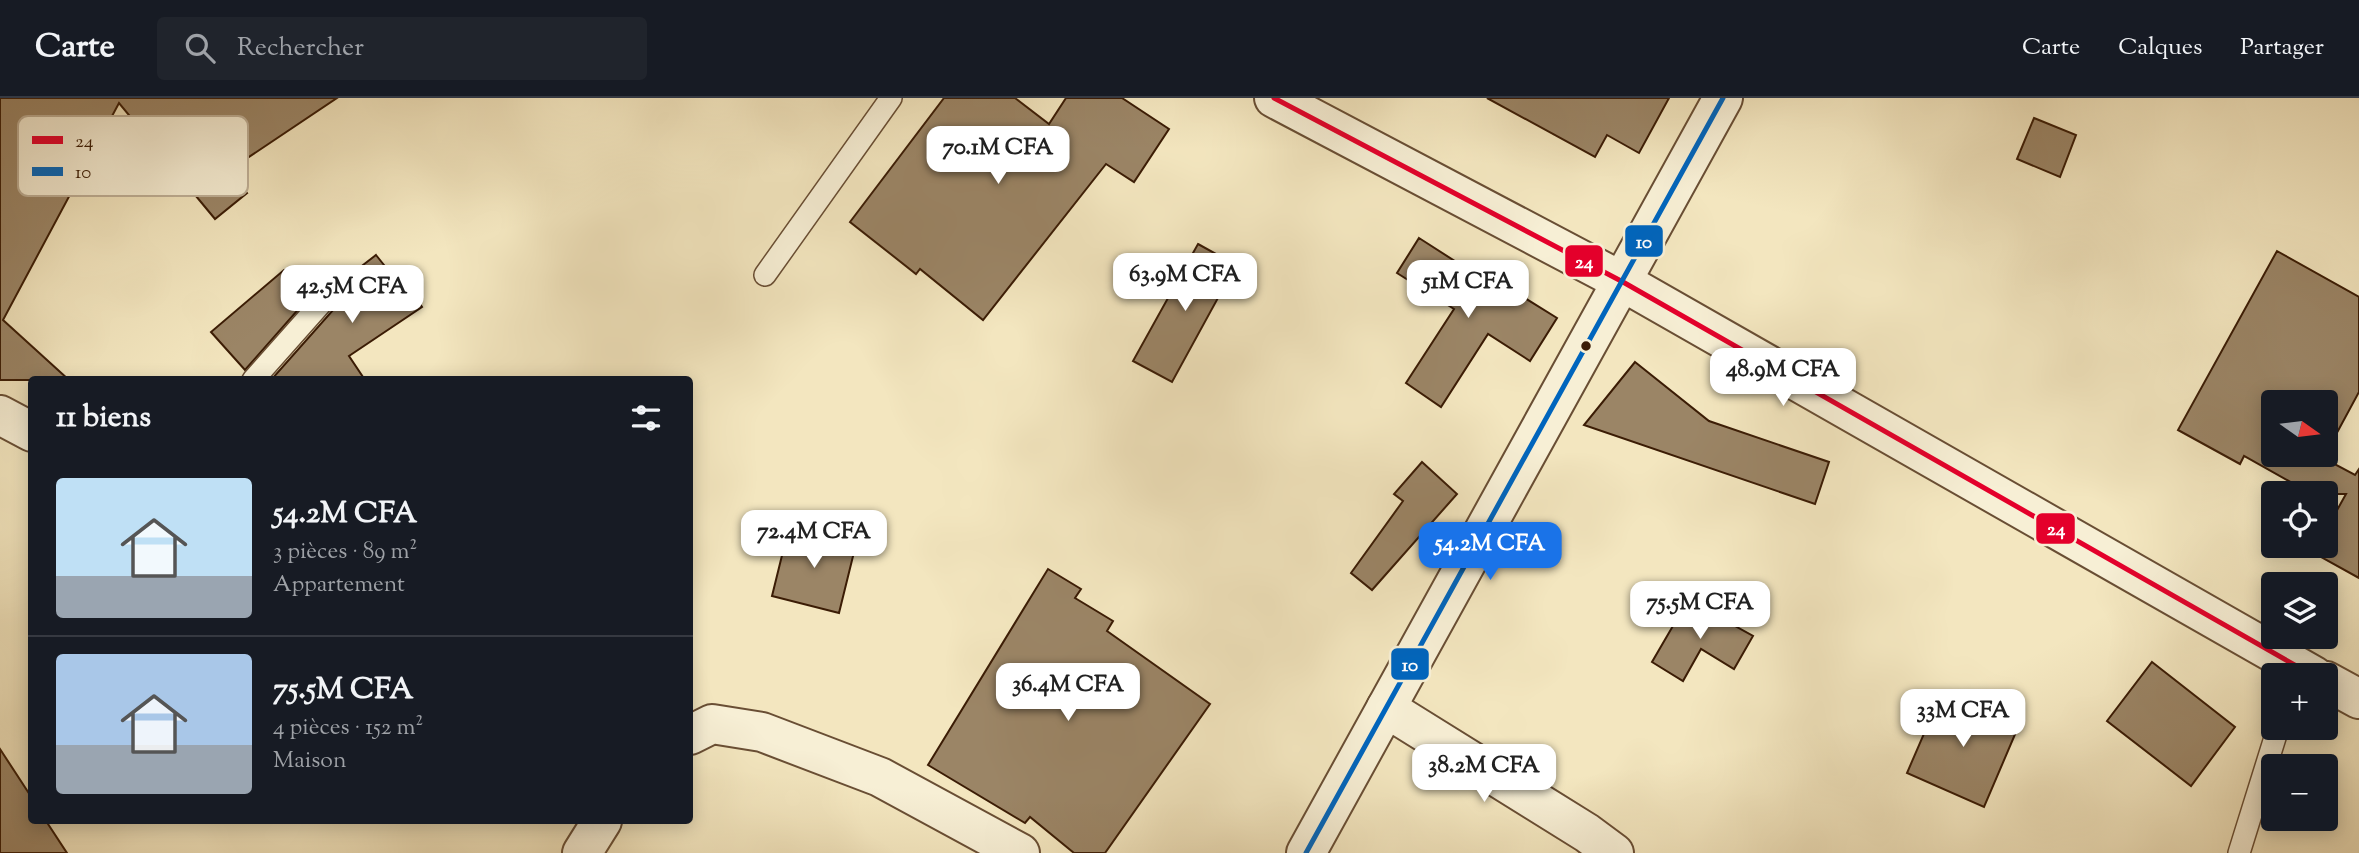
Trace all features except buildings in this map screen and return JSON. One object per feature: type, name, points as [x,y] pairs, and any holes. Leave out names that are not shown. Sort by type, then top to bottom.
[{"type":"street","points":[[1274,98],[1623,282],[2287,663]]},
{"type":"street","points":[[1306,853],[1723,98]]},
{"type":"street","points":[[0,415],[28,430]]},
{"type":"street","points":[[2338,689],[2359,699]]},
{"type":"street","points":[[1386,708],[1587,833],[1614,853]]},
{"type":"street","points":[[693,734],[712,724],[762,732],[880,778],[1020,853]]},
{"type":"street","points":[[582,853],[601,824]]},
{"type":"lane","points":[[765,275],[891,98]]},
{"type":"lane","points":[[257,376],[332,291]]},
{"type":"lane","points":[[2239,853],[2274,740]]},
{"type":"transit line","name":"24","points":[[1274,98],[1623,282],[2291,663]]},
{"type":"transit line","name":"10","points":[[1306,853],[1723,98]]}]
